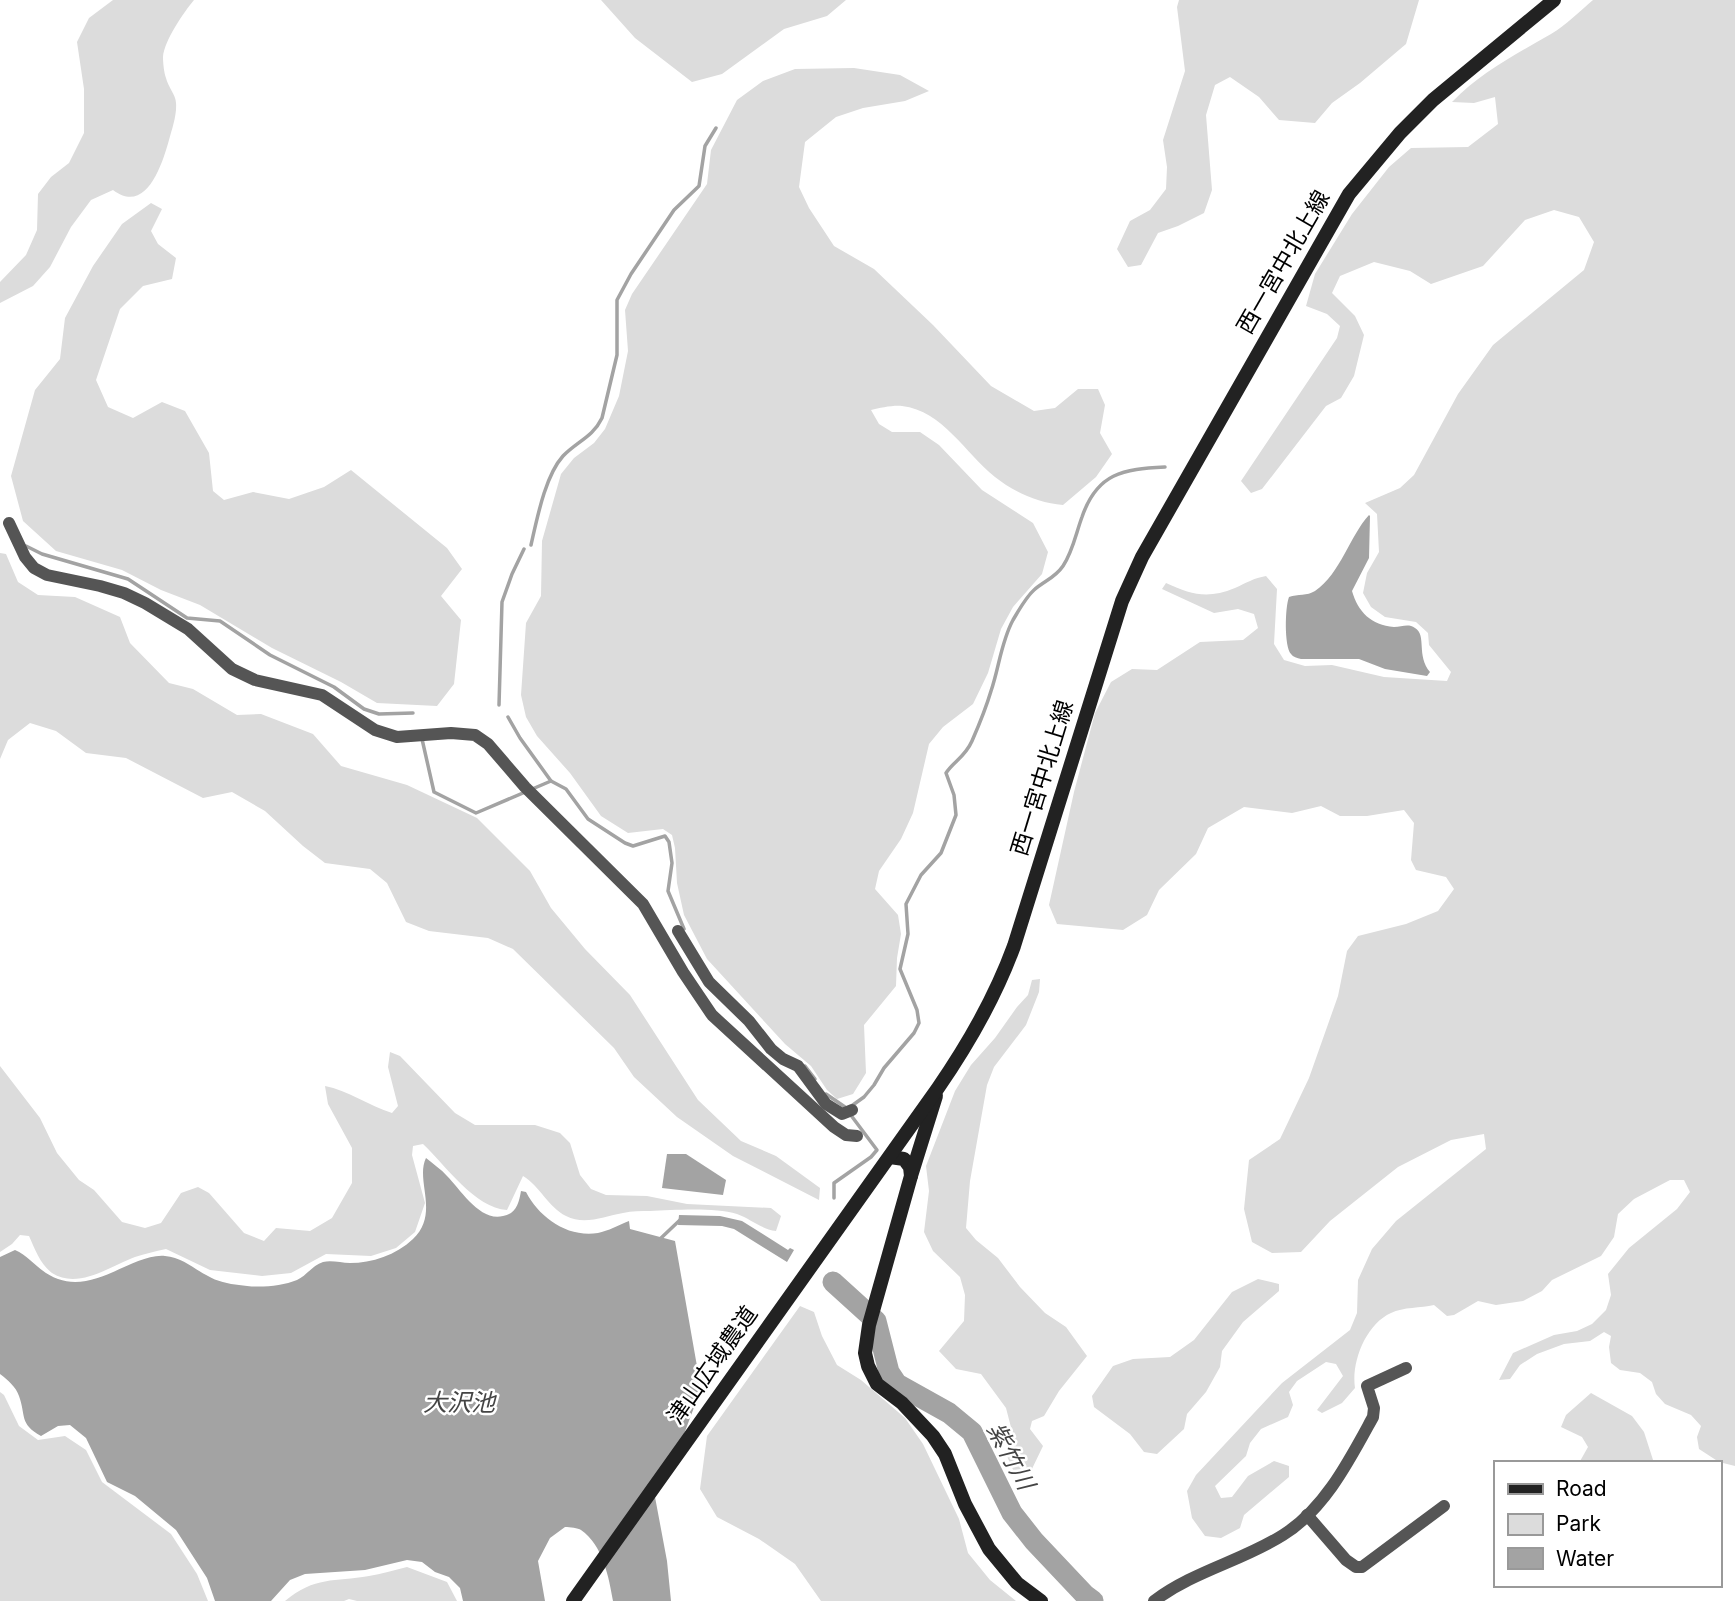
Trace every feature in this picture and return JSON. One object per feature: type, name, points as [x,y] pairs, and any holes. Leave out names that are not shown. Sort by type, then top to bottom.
[{"type":"main road","name":"西一宮中北上線","points":[[890,1157],[963,1052],[1000,984],[1122,601],[1142,558],[1248,369],[1349,194],[1373,165],[1433,100],[1554,0]]},
{"type":"main road","points":[[938,1088],[871,1319],[865,1353],[872,1375],[884,1391],[902,1403],[933,1436],[945,1454],[965,1504],[989,1549],[1017,1583],[1041,1601]]},
{"type":"main road","points":[[890,1157],[904,1159],[910,1167],[911,1177]]},
{"type":"main road","name":"津山広域農道","points":[[573,1601],[890,1157]]},
{"type":"street","points":[[9,523],[25,558],[34,568],[47,575],[100,586],[145,603],[188,629],[232,669],[284,688],[322,695],[375,730],[397,737],[451,733],[475,735],[488,744],[525,787],[643,904],[688,981],[712,1015],[834,1127],[846,1135],[857,1136]]},
{"type":"street","points":[[678,931],[705,976],[749,1021],[771,1049],[783,1059],[799,1066],[827,1104],[842,1114],[852,1110]]},
{"type":"street","points":[[1154,1601],[1190,1578],[1281,1537],[1307,1515],[1335,1483],[1373,1417],[1374,1408],[1367,1386],[1406,1368]]},
{"type":"street","points":[[1307,1515],[1346,1560],[1356,1567],[1362,1567],[1444,1506]]},
{"type":"green space","points":[[113,0],[194,0],[175,27],[164,50],[165,73],[176,100],[176,108],[162,162],[151,184],[143,192],[135,196],[125,196],[113,190],[91,200],[71,227],[50,267],[33,286],[0,303],[0,282],[26,255],[37,230],[38,194],[51,177],[69,163],[84,133],[84,89],[77,42],[89,18]]},
{"type":"green space","points":[[601,0],[846,0],[827,16],[784,29],[722,74],[692,82],[635,38]]},
{"type":"green space","points":[[1179,0],[1419,0],[1406,44],[1332,103],[1315,123],[1279,120],[1259,97],[1230,77],[1215,85],[1206,115],[1212,190],[1204,213],[1158,233],[1141,265],[1128,267],[1117,249],[1130,221],[1150,210],[1166,189],[1167,167],[1163,140],[1185,71],[1177,7]]},
{"type":"green space","points":[[1593,0],[1735,0],[1735,1466],[1717,1461],[1699,1449],[1697,1437],[1701,1426],[1691,1415],[1665,1404],[1656,1394],[1652,1382],[1640,1373],[1620,1370],[1611,1363],[1611,1336],[1604,1332],[1590,1341],[1564,1344],[1537,1354],[1520,1365],[1510,1379],[1499,1380],[1513,1353],[1554,1335],[1577,1331],[1592,1324],[1606,1310],[1611,1295],[1608,1274],[1629,1248],[1677,1209],[1690,1192],[1684,1180],[1670,1180],[1634,1199],[1618,1214],[1614,1237],[1601,1256],[1552,1280],[1542,1291],[1523,1301],[1496,1305],[1478,1301],[1454,1315],[1447,1316],[1434,1305],[1401,1310],[1382,1318],[1362,1345],[1355,1367],[1355,1388],[1342,1403],[1322,1413],[1317,1410],[1343,1376],[1336,1364],[1326,1362],[1297,1381],[1289,1392],[1293,1405],[1288,1417],[1261,1429],[1250,1443],[1246,1456],[1215,1486],[1221,1498],[1232,1497],[1248,1476],[1274,1461],[1289,1466],[1289,1477],[1244,1515],[1240,1528],[1221,1538],[1205,1536],[1192,1518],[1187,1491],[1196,1475],[1282,1383],[1350,1330],[1357,1313],[1358,1280],[1372,1249],[1396,1221],[1486,1149],[1484,1134],[1451,1140],[1398,1167],[1330,1221],[1301,1252],[1272,1253],[1252,1242],[1244,1209],[1249,1160],[1280,1139],[1309,1078],[1338,996],[1347,951],[1358,936],[1406,924],[1438,911],[1454,889],[1446,877],[1416,870],[1411,860],[1414,823],[1404,810],[1367,816],[1340,816],[1321,806],[1292,813],[1244,807],[1208,828],[1196,854],[1159,890],[1147,915],[1123,930],[1057,924],[1049,905],[1074,792],[1095,713],[1111,682],[1132,669],[1157,670],[1200,642],[1243,640],[1258,628],[1254,614],[1238,609],[1214,613],[1162,589],[1166,583],[1192,593],[1216,594],[1266,576],[1277,589],[1274,644],[1284,660],[1305,666],[1332,665],[1384,677],[1447,681],[1451,672],[1429,645],[1428,633],[1416,622],[1385,617],[1371,607],[1363,593],[1367,573],[1379,552],[1377,514],[1365,503],[1400,488],[1414,475],[1458,394],[1493,345],[1584,270],[1594,242],[1579,217],[1554,210],[1525,220],[1483,266],[1431,284],[1410,271],[1374,262],[1340,276],[1332,293],[1355,316],[1364,335],[1354,376],[1341,398],[1326,406],[1262,489],[1251,493],[1241,481],[1337,338],[1340,326],[1327,314],[1306,306],[1315,274],[1352,214],[1389,167],[1411,148],[1468,147],[1498,124],[1495,97],[1474,103],[1452,102],[1487,73],[1567,22]]},
{"type":"green space","points":[[854,68],[900,75],[929,91],[905,101],[863,108],[836,117],[805,142],[799,187],[809,208],[834,246],[874,269],[933,325],[991,386],[1034,411],[1055,408],[1078,389],[1098,389],[1105,405],[1100,433],[1112,454],[1096,477],[1063,505],[1054,504],[1027,496],[1002,482],[953,434],[930,416],[902,406],[871,410],[879,424],[892,432],[920,432],[939,445],[982,490],[1033,523],[1048,552],[1042,574],[1013,607],[1001,629],[988,673],[973,704],[943,727],[929,744],[913,813],[901,839],[879,871],[875,889],[898,915],[901,934],[896,986],[864,1025],[866,1073],[853,1094],[837,1099],[827,1090],[811,1066],[785,1044],[707,959],[684,915],[677,883],[672,835],[663,829],[628,833],[601,816],[570,773],[537,736],[526,717],[521,695],[526,623],[541,596],[542,541],[561,474],[605,429],[619,396],[628,351],[625,310],[632,294],[707,184],[711,150],[737,100],[763,81],[795,69]]},
{"type":"green space","points":[[151,203],[162,209],[151,231],[158,244],[176,258],[172,279],[143,286],[120,309],[96,380],[108,407],[133,418],[162,402],[185,411],[209,453],[213,491],[224,500],[253,492],[289,499],[324,487],[351,470],[447,548],[462,569],[441,596],[461,620],[454,684],[437,706],[377,703],[272,648],[200,605],[161,590],[122,570],[56,551],[23,521],[11,476],[35,390],[60,359],[65,318],[93,266],[122,224]]},
{"type":"green space","points":[[0,553],[6,554],[18,582],[38,595],[75,597],[120,617],[130,643],[169,683],[193,689],[237,715],[261,714],[313,734],[341,766],[407,785],[477,818],[530,871],[551,908],[585,949],[630,995],[698,1100],[741,1141],[776,1156],[820,1188],[819,1200],[733,1156],[677,1117],[634,1077],[614,1048],[513,949],[488,938],[429,931],[406,922],[387,883],[370,869],[325,863],[265,811],[232,792],[203,798],[126,758],[86,753],[56,731],[30,723],[8,740],[0,759]]},
{"type":"green space","points":[[1040,979],[1039,992],[1026,1025],[994,1067],[987,1085],[970,1181],[966,1228],[998,1258],[1020,1287],[1045,1313],[1066,1327],[1087,1356],[1059,1391],[1044,1416],[1032,1421],[1030,1429],[1043,1446],[1030,1473],[1015,1474],[1005,1452],[1013,1435],[1006,1408],[981,1374],[956,1369],[939,1351],[964,1321],[965,1295],[960,1277],[933,1251],[924,1232],[929,1191],[926,1166],[955,1091],[971,1065],[1028,995],[1032,980]]},
{"type":"green space","points":[[390,1052],[400,1056],[455,1113],[475,1125],[535,1125],[560,1133],[570,1143],[580,1175],[591,1189],[606,1195],[647,1196],[687,1204],[771,1208],[781,1216],[776,1231],[737,1214],[706,1210],[636,1211],[595,1219],[573,1219],[554,1207],[523,1176],[507,1210],[484,1202],[472,1194],[423,1144],[413,1146],[412,1155],[425,1203],[415,1232],[396,1248],[371,1256],[326,1254],[291,1273],[262,1276],[210,1270],[166,1249],[135,1257],[94,1275],[73,1279],[52,1273],[38,1256],[29,1236],[20,1235],[0,1252],[0,1066],[40,1118],[57,1153],[79,1180],[94,1190],[122,1222],[145,1228],[161,1223],[181,1193],[198,1187],[209,1193],[244,1233],[264,1241],[276,1228],[310,1231],[332,1218],[352,1183],[352,1148],[328,1104],[325,1086],[392,1113],[398,1106],[388,1067]]},
{"type":"green space","points":[[1258,1279],[1279,1284],[1279,1291],[1243,1322],[1222,1351],[1220,1367],[1206,1392],[1187,1414],[1184,1429],[1157,1454],[1144,1452],[1130,1434],[1094,1407],[1092,1396],[1113,1366],[1133,1359],[1170,1357],[1194,1340],[1232,1292]]},
{"type":"green space","points":[[800,1306],[814,1312],[822,1336],[837,1365],[861,1380],[905,1418],[923,1444],[959,1519],[968,1553],[990,1580],[1016,1601],[821,1601],[795,1564],[759,1539],[717,1517],[700,1489],[707,1436]]},
{"type":"green space","points":[[0,1392],[19,1426],[38,1440],[65,1436],[86,1450],[102,1482],[171,1534],[197,1574],[208,1601],[0,1601]]},
{"type":"green space","points":[[1591,1393],[1632,1416],[1644,1432],[1653,1461],[1580,1461],[1588,1447],[1582,1437],[1561,1427],[1566,1415]]},
{"type":"green space","points":[[407,1567],[447,1582],[457,1601],[285,1601],[306,1587],[316,1584]]},
{"type":"water","points":[[1369,515],[1369,558],[1352,591],[1362,611],[1372,620],[1386,626],[1410,626],[1419,631],[1423,659],[1430,672],[1427,676],[1385,669],[1359,659],[1301,659],[1293,656],[1289,650],[1286,626],[1289,597],[1312,593],[1332,575]]},
{"type":"water","points":[[667,1154],[686,1154],[726,1180],[723,1195],[662,1188]]},
{"type":"water","name":"大沢池","points":[[426,1158],[445,1173],[479,1210],[495,1217],[514,1210],[521,1191],[526,1192],[546,1217],[565,1229],[587,1234],[598,1233],[629,1221],[630,1229],[675,1241],[701,1389],[684,1434],[652,1481],[667,1561],[671,1601],[613,1601],[604,1562],[595,1544],[581,1530],[565,1527],[550,1538],[538,1561],[545,1601],[463,1601],[460,1588],[449,1577],[435,1572],[422,1562],[407,1560],[365,1570],[305,1574],[290,1580],[271,1601],[215,1601],[207,1578],[176,1530],[135,1496],[107,1482],[86,1438],[70,1425],[58,1426],[41,1436],[26,1423],[18,1393],[0,1374],[0,1257],[15,1250],[52,1276],[72,1282],[86,1281],[141,1260],[165,1256],[182,1261],[211,1278],[227,1283],[253,1286],[283,1284],[300,1278],[323,1262],[358,1263],[375,1260],[399,1250],[413,1239],[425,1219],[423,1167]]},
{"type":"water","points":[[679,1215],[720,1216],[742,1221],[788,1250],[794,1250],[787,1262],[734,1229],[722,1226],[678,1225]]},
{"type":"waterway","points":[[531,545],[542,498],[557,464],[568,451],[594,430],[602,418],[617,355],[617,300],[674,210],[699,186],[705,146],[716,128]]},
{"type":"waterway","points":[[850,1107],[874,1085],[919,1023],[917,1010],[900,969],[908,934],[906,904],[921,875],[941,853],[956,815],[954,795],[946,773],[972,741],[987,704],[1013,620],[1031,593],[1063,566],[1088,502],[1095,491],[1113,476],[1124,472],[1165,467]]},
{"type":"waterway","points":[[26,546],[42,554],[128,579],[187,618],[220,621],[270,655],[334,687],[364,709],[379,714],[413,713]]},
{"type":"waterway","points":[[499,705],[502,602],[524,549]]},
{"type":"waterway","points":[[508,717],[551,781],[566,789],[588,819],[633,846],[665,836],[669,842],[672,863],[668,891],[684,929]]},
{"type":"waterway","points":[[422,739],[434,792],[476,813],[551,781]]},
{"type":"waterway","points":[[805,1066],[815,1079]]},
{"type":"waterway","points":[[826,1094],[845,1107]]},
{"type":"waterway","points":[[834,1198],[834,1183],[877,1150],[850,1114]]},
{"type":"waterway","points":[[660,1239],[680,1220]]},
{"type":"waterway","name":"紫竹川","points":[[833,1282],[876,1321],[889,1372],[897,1384],[949,1413],[972,1432],[1012,1513],[1034,1541],[1093,1601]]}]
